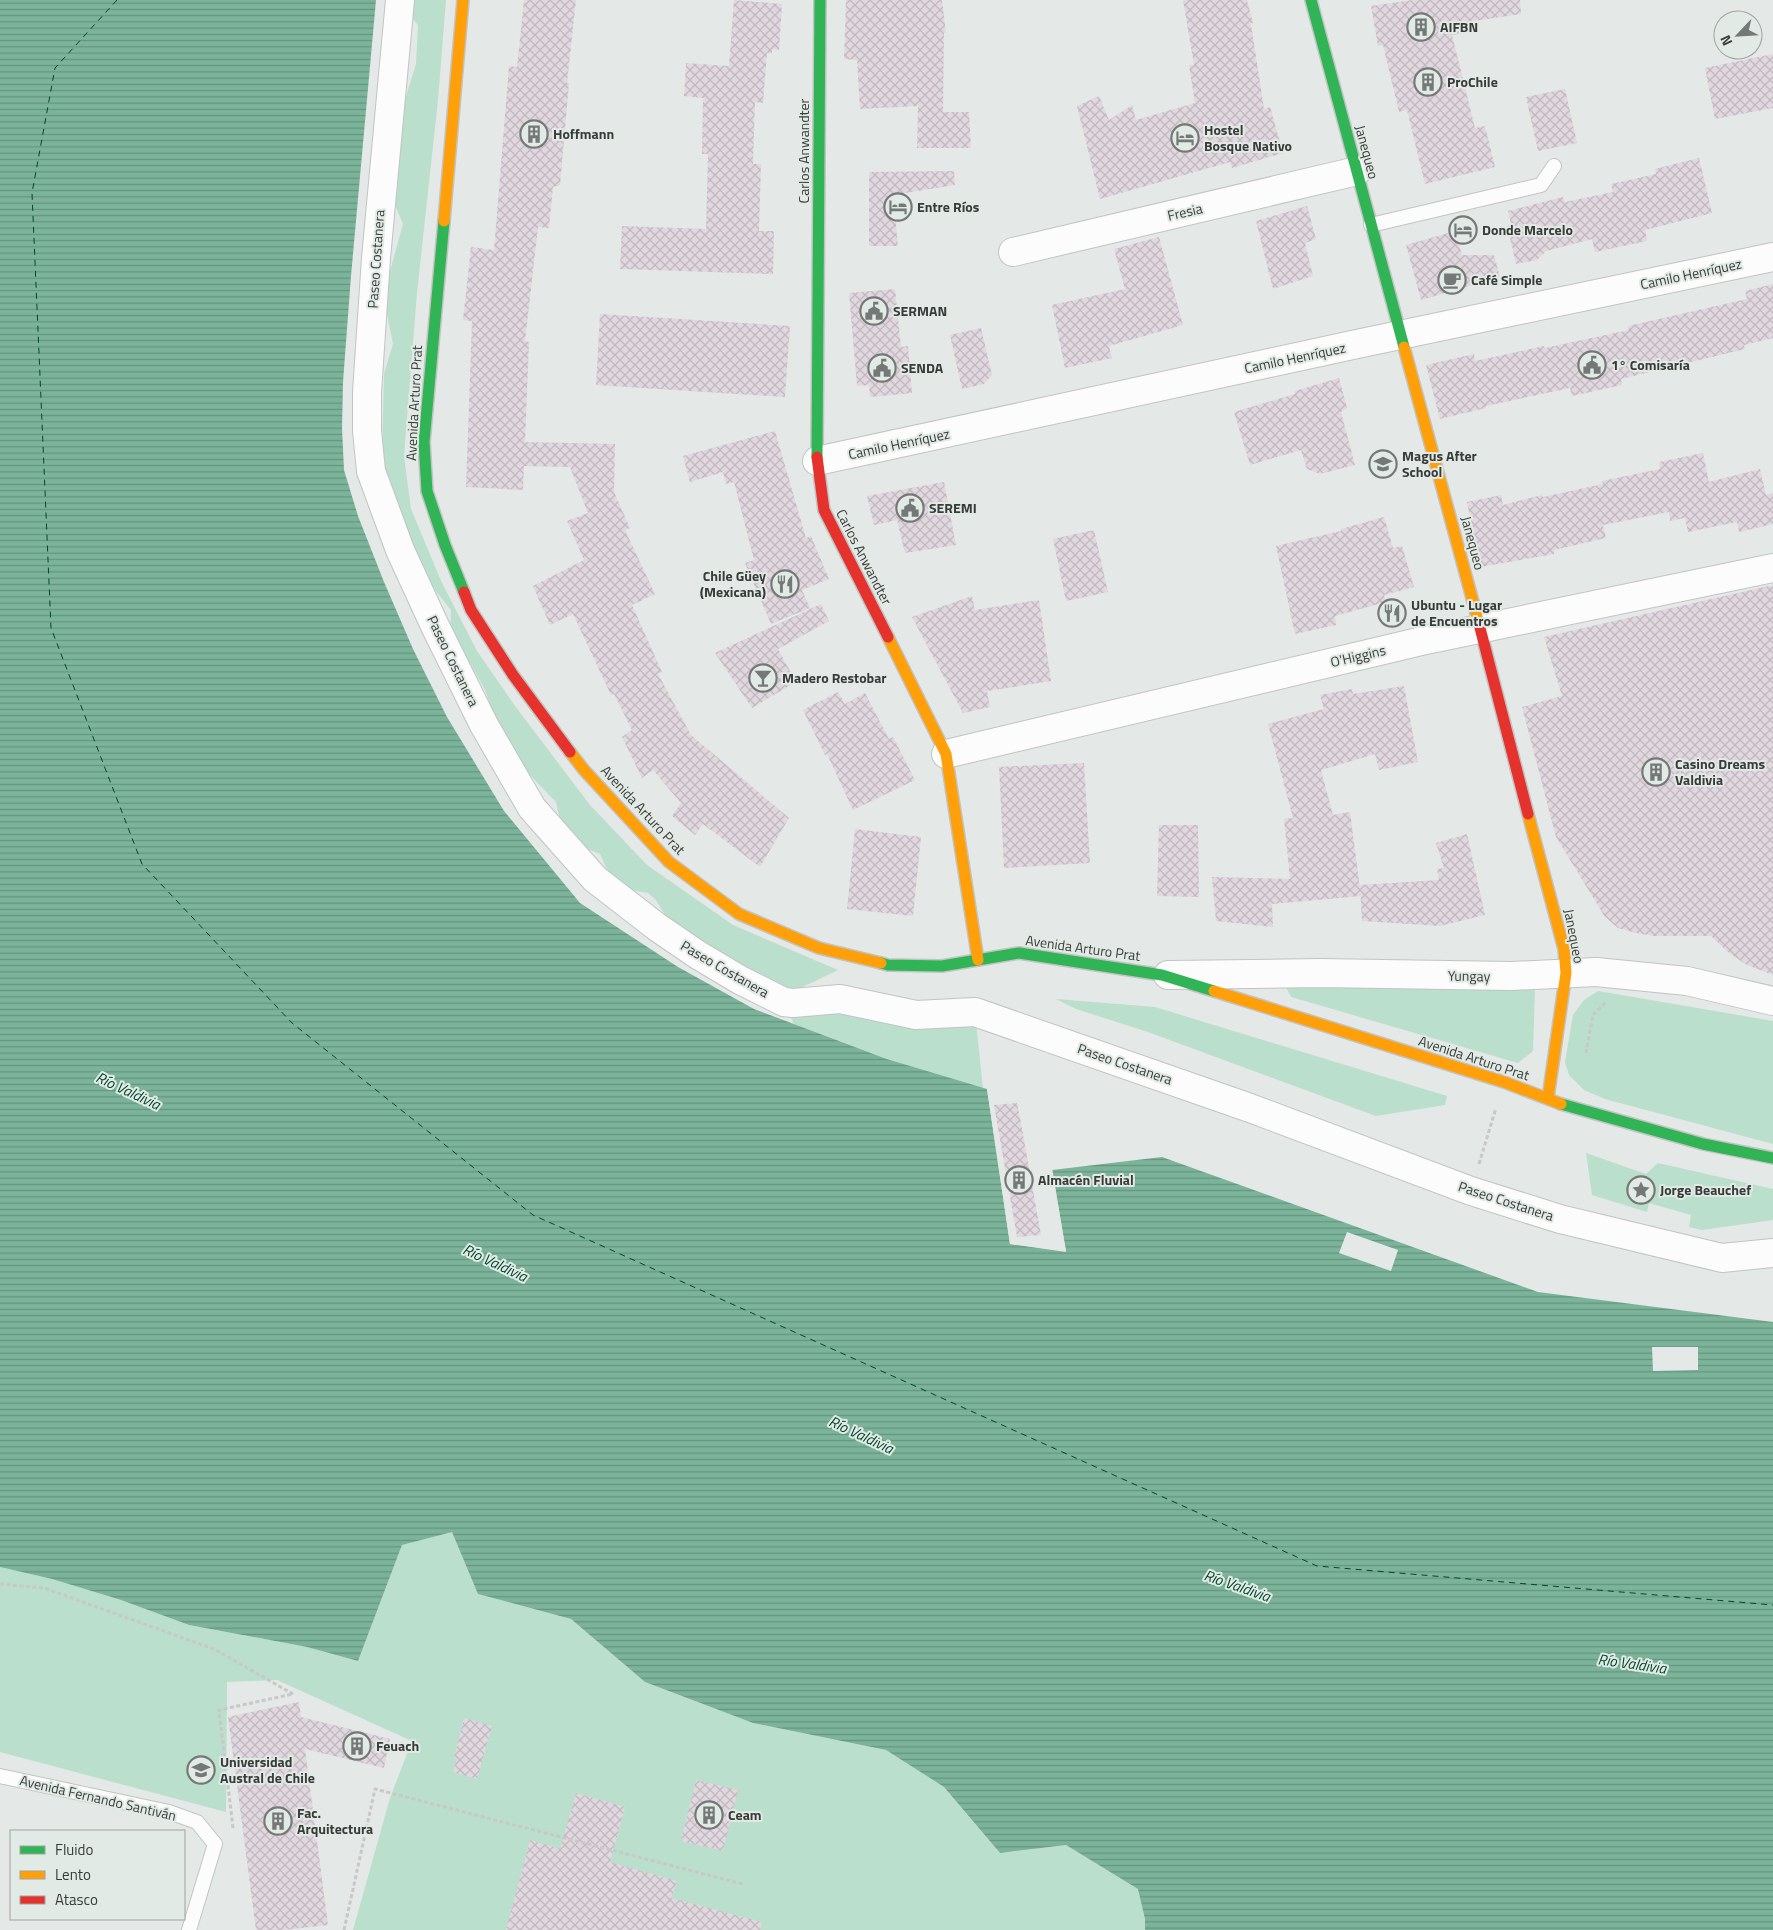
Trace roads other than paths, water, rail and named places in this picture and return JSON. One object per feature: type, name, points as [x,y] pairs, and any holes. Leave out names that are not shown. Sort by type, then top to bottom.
[{"type":"street","name":"Paseo Costanera","points":[[400,0],[376,258],[367,392],[367,430],[371,471],[400,550],[484,725],[532,808],[595,879],[657,927],[698,955],[740,980],[784,1002],[840,999],[916,1015],[975,1012],[1250,1108],[1471,1191],[1560,1219],[1722,1258],[1773,1253]]},
{"type":"street","name":"Avenida Arturo Prat","points":[[463,0],[451,154],[424,442],[427,492],[444,545],[471,610],[513,675],[584,770],[669,862],[739,914],[819,948],[888,965],[942,966],[1019,953],[1162,975],[1504,1082],[1576,1109],[1703,1144],[1773,1158]]},
{"type":"street","name":"Carlos Anwandter","points":[[820,0],[817,461],[824,510],[946,754],[978,960]]},
{"type":"street","name":"Janequeo","points":[[1311,0],[1564,949],[1566,973],[1548,1098]]},
{"type":"street","name":"Fresia","points":[[1013,252],[1357,171]]},
{"type":"street","name":"Camilo Henríquez","points":[[817,461],[1773,257]]},
{"type":"street","name":"O'Higgins","points":[[946,754],[1416,642],[1773,568]]},
{"type":"street","name":"Yungay","points":[[1162,975],[1512,976],[1596,972],[1687,981],[1773,1001]]},
{"type":"lane","points":[[1371,225],[1541,185],[1554,166]]},
{"type":"lane","name":"Avenida Fernando Santiván","points":[[0,1776],[169,1812],[197,1822],[215,1844],[189,1930]]},
{"type":"water","name":"Río Valdivia","points":[[0,0],[376,0],[343,382],[342,428],[344,470],[358,516],[384,582],[413,649],[447,717],[504,811],[580,903],[678,967],[754,1009],[887,1059],[987,1089],[1010,1244],[1066,1251],[1052,1170],[1162,1157],[1538,1292],[1773,1322],[1773,1930],[1145,1930],[1145,1919],[1138,1889],[1066,1845],[1000,1853],[944,1787],[886,1750],[753,1723],[645,1682],[571,1619],[478,1594],[452,1532],[402,1545],[358,1661],[307,1647],[189,1625],[121,1600],[52,1579],[0,1567]]},
{"type":"place","name":"AIFBN","points":[[1421,27]]},
{"type":"place","name":"ProChile","points":[[1428,82]]},
{"type":"place","name":"Hoffmann","points":[[534,134]]},
{"type":"place","name":"Hostel Bosque Nativo","points":[[1185,138]]},
{"type":"place","name":"Entre Ríos","points":[[898,207]]},
{"type":"place","name":"Donde Marcelo","points":[[1463,230]]},
{"type":"place","name":"Café Simple","points":[[1452,280]]},
{"type":"place","name":"SERMAN","points":[[874,311]]},
{"type":"place","name":"1° Comisaría","points":[[1592,365]]},
{"type":"place","name":"SENDA","points":[[882,368]]},
{"type":"place","name":"Magus After School","points":[[1383,464]]},
{"type":"place","name":"SEREMI","points":[[910,508]]},
{"type":"place","name":"Chile Güey (Mexicana)","points":[[785,584]]},
{"type":"place","name":"Ubuntu - Lugar de Encuentros","points":[[1392,613]]},
{"type":"place","name":"Madero Restobar","points":[[763,678]]},
{"type":"place","name":"Casino Dreams Valdivia","points":[[1656,772]]},
{"type":"place","name":"Almacén Fluvial","points":[[1019,1180]]},
{"type":"place","name":"Jorge Beauchef","points":[[1641,1190]]},
{"type":"place","name":"Feuach","points":[[357,1746]]},
{"type":"place","name":"Universidad Austral de Chile","points":[[201,1770]]},
{"type":"place","name":"Ceam","points":[[709,1815]]},
{"type":"place","name":"Fac. Arquitectura","points":[[278,1821]]}]
